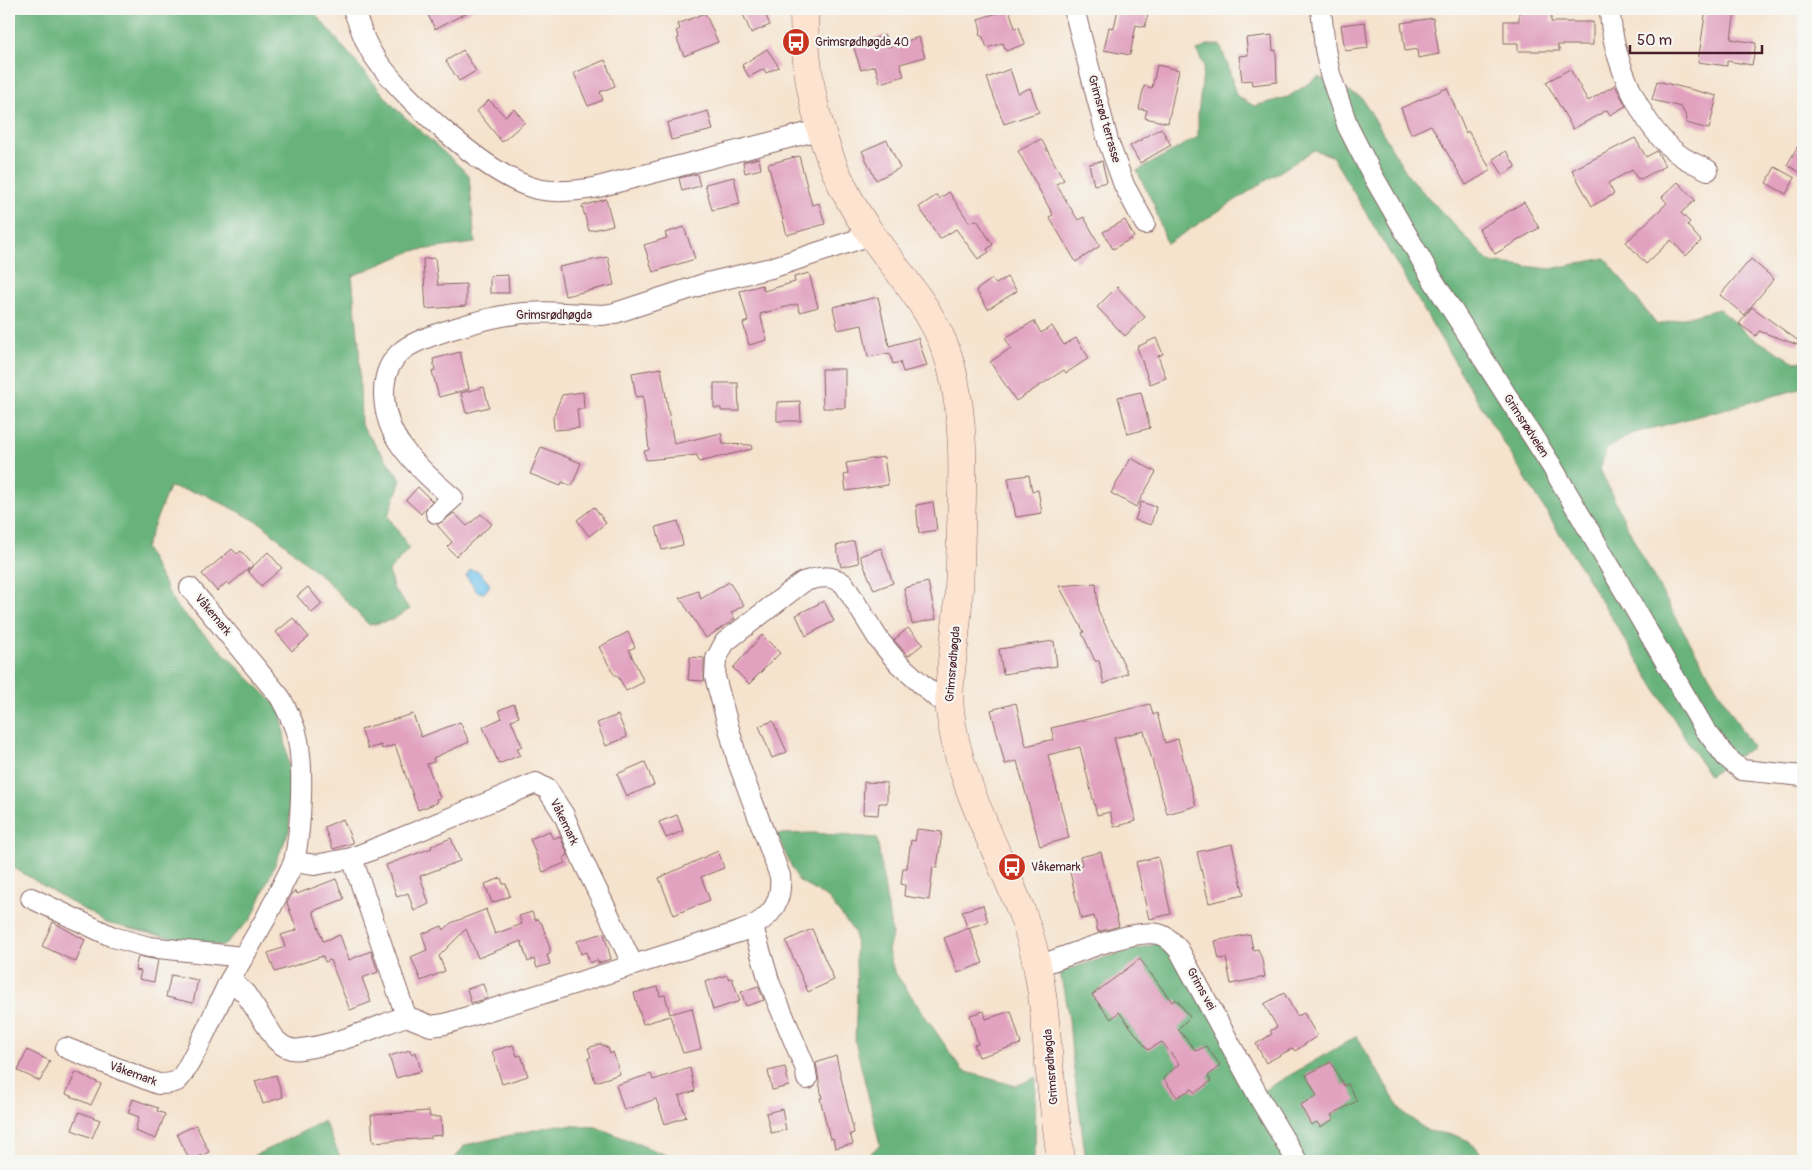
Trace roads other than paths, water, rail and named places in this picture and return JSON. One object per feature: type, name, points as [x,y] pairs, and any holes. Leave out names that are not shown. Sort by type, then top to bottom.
[{"type":"main road","name":"Grimsrødhøgda","points":[[804,9],[804,38],[810,86],[819,130],[838,176],[871,235],[917,296],[938,328],[946,348],[957,396],[961,434],[962,515],[957,625],[949,697],[950,713],[970,794],[1024,916],[1038,966],[1046,1011],[1061,1161]]},
{"type":"street","points":[[354,9],[372,53],[397,84],[474,155],[511,178],[538,189],[573,192],[819,130]]},
{"type":"street","name":"Grimsrød terrasse","points":[[1074,9],[1108,141],[1124,185],[1145,224]]},
{"type":"street","name":"Grimsrødveien","points":[[1321,9],[1324,49],[1330,74],[1348,127],[1372,176],[1433,280],[1551,464],[1704,728],[1726,757],[1742,770],[1803,776]]},
{"type":"street","points":[[1610,9],[1618,61],[1632,93],[1665,142],[1681,156],[1708,170]]},
{"type":"street","name":"Grimsrødhøgda","points":[[436,513],[453,498],[401,446],[390,423],[383,401],[386,375],[403,350],[428,337],[515,314],[603,315],[615,313],[706,283],[771,268],[871,235]]},
{"type":"street","points":[[230,980],[245,993],[276,1040],[291,1049],[300,1050],[336,1041],[406,1016],[431,1026],[445,1024],[754,927],[770,915],[775,908],[781,887],[780,876],[738,762],[715,677],[716,659],[725,642],[803,582],[829,577],[844,584],[879,640],[898,663],[937,698],[949,697]]},
{"type":"street","name":"Våkemark","points":[[66,1048],[158,1084],[178,1081],[187,1070],[230,980],[266,918],[294,862],[299,839],[300,776],[296,734],[290,715],[280,697],[190,588]]},
{"type":"street","name":"Våkemark","points":[[294,862],[315,865],[352,858],[529,785],[542,784],[564,816],[583,861],[633,965]]},
{"type":"street","points":[[352,858],[406,1016]]},
{"type":"street","points":[[31,898],[113,936],[131,942],[150,947],[243,957]]},
{"type":"street","points":[[754,927],[770,984],[805,1067],[807,1079]]},
{"type":"street","name":"Grims vei","points":[[1038,966],[1134,934],[1158,934],[1172,942],[1179,950],[1261,1101],[1297,1161]]},
{"type":"water","points":[[470,570],[478,571],[489,583],[489,587],[484,593],[477,592],[466,576]]},
{"type":"place","name":"Grimsrødhøgda 40","points":[[796,42]]},
{"type":"place","name":"Våkemark","points":[[1012,867]]}]
